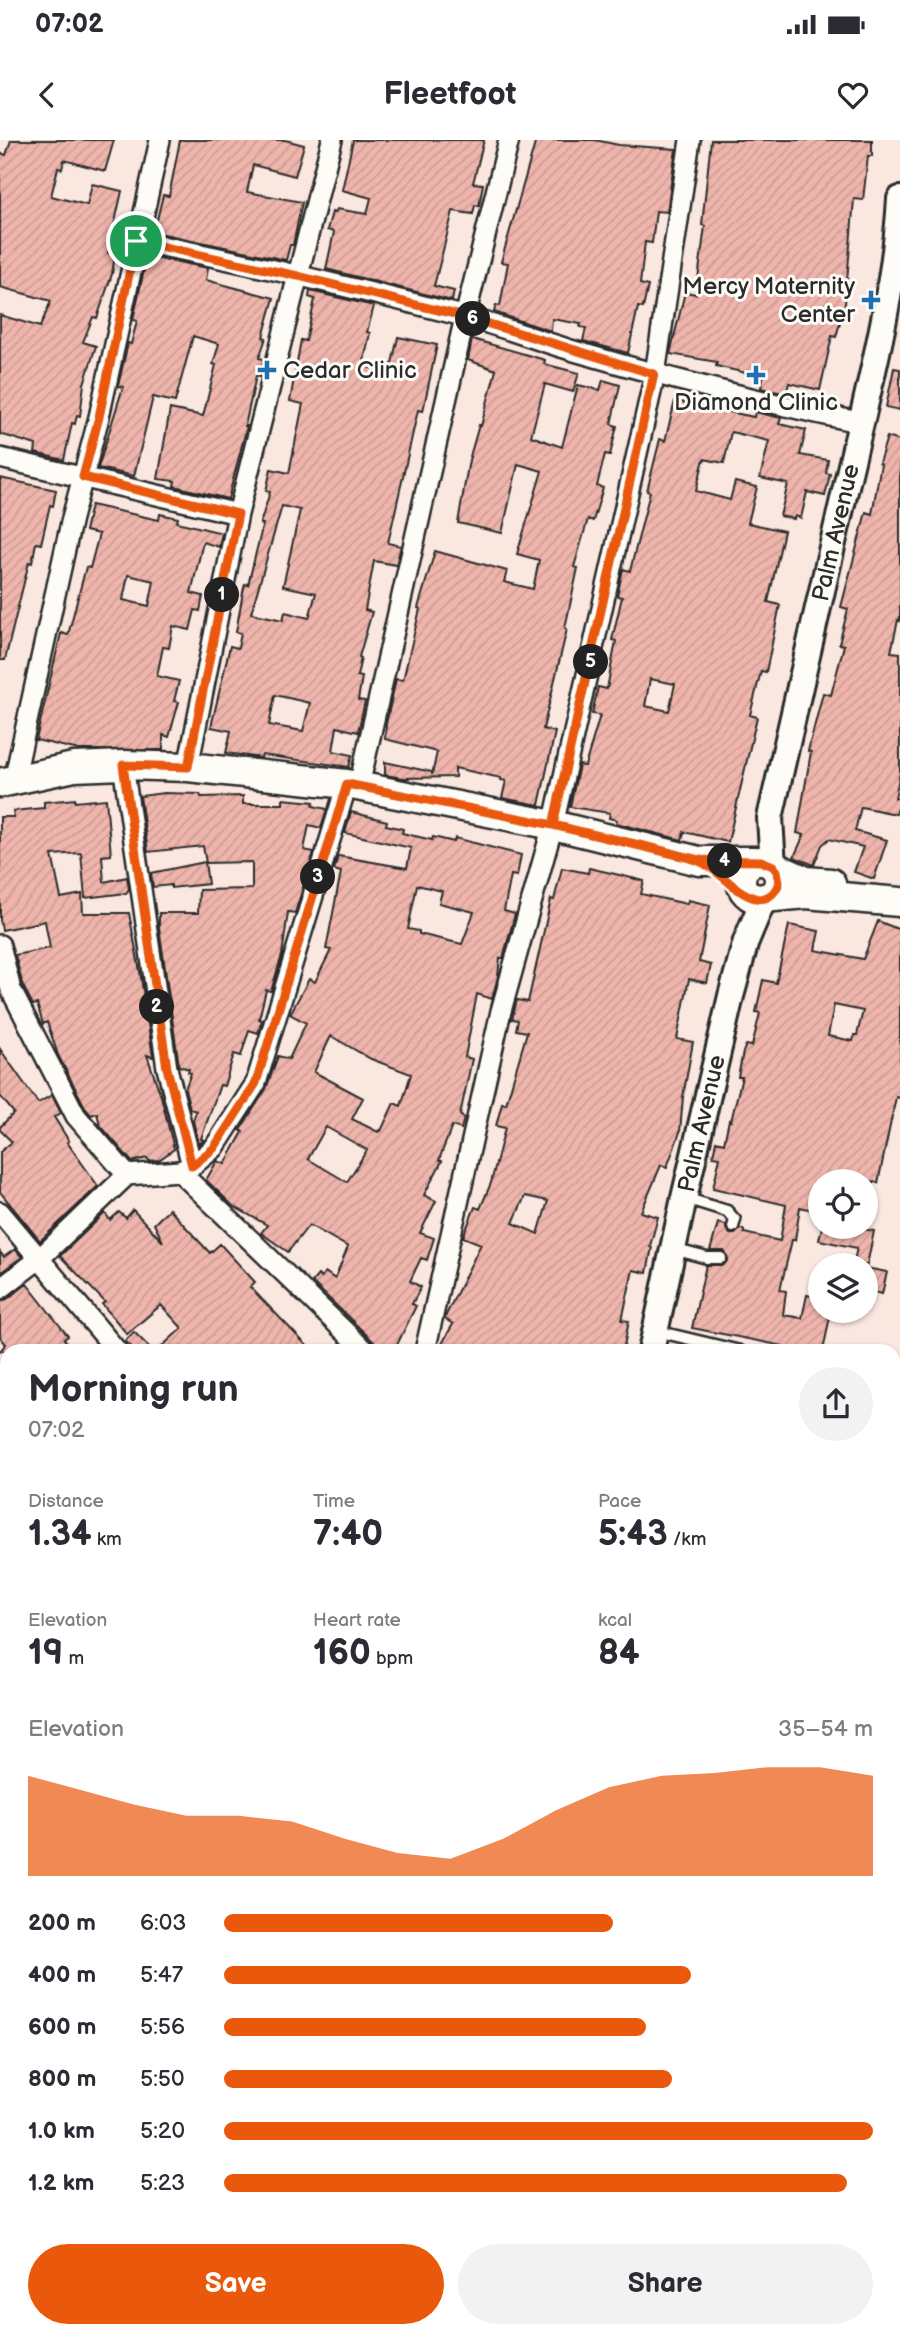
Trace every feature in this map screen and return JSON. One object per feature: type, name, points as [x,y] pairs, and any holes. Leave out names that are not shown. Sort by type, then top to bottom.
[{"type":"main road","points":[[8,773],[123,765],[188,767],[353,785],[553,825],[699,860],[764,864],[806,881],[900,891]]},
{"type":"main road","points":[[699,860],[756,897],[806,894],[900,902]]},
{"type":"main road","points":[[756,897],[741,885],[742,873],[745,868],[764,864]]},
{"type":"street","points":[[8,773],[99,417],[159,140]]},
{"type":"street","points":[[188,767],[238,514],[332,140]]},
{"type":"street","points":[[0,1289],[38,1259],[127,1175],[185,1169],[214,1148],[256,1083],[353,785],[509,140]]},
{"type":"street","points":[[427,1344],[501,1011],[553,825],[654,374],[690,140]]},
{"type":"street","name":"Palm Avenue","points":[[764,864],[770,818],[845,489],[863,423],[883,327],[900,215]]},
{"type":"street","points":[[136,241],[298,276],[466,317],[654,374],[863,423]]},
{"type":"street","points":[[0,458],[238,514]]},
{"type":"street","points":[[123,765],[167,1068],[185,1169],[358,1344]]},
{"type":"street","name":"Palm Avenue","points":[[653,1341],[684,1198],[756,897]]},
{"type":"street","points":[[0,945],[11,990],[76,1116],[127,1175]]},
{"type":"street","points":[[0,1212],[111,1344]]},
{"type":"lane","points":[[684,1198],[727,1211],[735,1220],[733,1227]]},
{"type":"lane","points":[[673,1249],[707,1258],[721,1258]]},
{"type":"lane","points":[[653,1341],[679,1344]]},
{"type":"building","points":[[11,140],[114,140],[105,171],[64,160],[62,169],[58,168],[51,196],[87,205],[92,184],[122,191],[108,253],[115,255],[112,274],[97,318],[93,317],[83,342],[96,346],[84,384],[80,416],[77,415],[75,424],[72,423],[64,460],[35,453],[36,445],[0,434],[0,315],[40,327],[51,301],[0,287],[0,153],[6,155]]},
{"type":"building","points":[[180,140],[285,140],[304,145],[295,176],[253,165],[247,192],[302,202],[293,245],[290,245],[286,260],[154,232],[163,195],[169,196]]},
{"type":"building","points":[[353,140],[484,140],[473,183],[483,184],[479,206],[475,205],[473,214],[453,211],[434,286],[454,291],[452,301],[326,269],[334,232],[327,230],[332,212],[335,213],[337,209],[367,214],[371,198],[342,190]]},
{"type":"building","points":[[536,140],[595,140],[619,145],[676,149],[667,212],[656,211],[652,243],[645,242],[640,284],[648,286],[643,308],[638,307],[628,353],[583,341],[586,328],[580,327],[581,324],[552,319],[551,331],[494,312],[496,305],[500,306],[508,263],[501,262]]},
{"type":"building","points":[[711,140],[872,140],[872,156],[868,156],[863,200],[854,199],[845,304],[836,337],[832,336],[820,390],[789,383],[786,394],[761,388],[763,377],[716,366],[717,362],[670,354],[685,292],[696,294],[705,226],[702,225]]},
{"type":"building","points":[[147,256],[208,268],[206,280],[274,298],[259,358],[264,359],[260,377],[256,376],[247,426],[228,499],[174,486],[175,481],[158,479],[170,409],[203,416],[216,365],[213,364],[219,344],[193,336],[175,402],[153,397],[134,476],[98,468],[123,387],[118,386],[128,343],[131,344],[137,321],[133,320]]},
{"type":"building","points":[[310,291],[374,306],[367,332],[370,333],[363,366],[390,372],[398,337],[437,345],[423,411],[418,410],[388,543],[401,546],[396,565],[374,561],[365,610],[372,612],[359,657],[357,676],[362,677],[358,700],[365,701],[358,732],[337,727],[333,751],[352,755],[349,767],[226,753],[231,731],[211,727],[230,646],[238,648],[241,633],[236,632],[243,592],[245,584],[248,585],[263,524],[260,524],[270,492],[266,491],[271,469],[289,473],[303,404],[290,401],[301,340],[306,341],[315,299],[309,297]],"holes":[[[282,506],[300,510],[283,586],[316,593],[309,618],[285,612],[283,620],[251,613]],[[275,695],[310,703],[303,731],[269,725]]]},
{"type":"building","points":[[472,339],[579,373],[573,392],[545,384],[531,436],[562,447],[578,385],[600,390],[603,380],[620,385],[611,424],[617,426],[610,455],[605,454],[597,486],[603,488],[593,521],[588,519],[574,567],[578,568],[565,628],[567,629],[543,729],[555,732],[539,805],[502,798],[506,781],[501,778],[455,768],[455,777],[403,778],[385,775],[385,762],[432,772],[432,775],[437,752],[385,739],[396,679],[403,680],[420,609],[418,608],[435,551],[507,571],[504,582],[533,589],[539,560],[517,554],[542,471],[518,464],[502,533],[458,523],[469,460],[496,370],[468,360]]},
{"type":"building","points":[[894,368],[900,369],[900,410],[886,407]]},
{"type":"building","points":[[675,401],[754,417],[755,412],[781,418],[779,424],[806,430],[800,455],[828,460],[826,473],[830,474],[825,496],[807,492],[801,518],[795,516],[794,519],[780,516],[788,484],[760,478],[769,441],[731,432],[724,463],[704,459],[696,491],[730,500],[735,482],[757,487],[748,523],[784,531],[768,602],[780,605],[766,672],[761,671],[750,715],[757,717],[728,842],[684,832],[682,840],[616,823],[617,820],[609,818],[610,813],[570,807],[579,765],[585,766],[600,715],[592,714],[598,687],[607,689],[616,641],[612,640],[622,597],[617,596],[623,569],[630,571],[660,439],[665,441]],"holes":[[[650,679],[675,684],[669,711],[645,706]]]},
{"type":"building","points":[[887,437],[900,441],[900,621],[898,620],[891,652],[900,653],[900,773],[895,798],[900,799],[900,802],[896,814],[861,807],[855,831],[887,840],[874,879],[854,872],[863,847],[829,839],[822,845],[814,865],[794,857],[804,835],[797,833],[811,752],[808,751],[823,693],[831,695],[844,645],[839,644],[848,609],[841,607],[866,512],[872,514],[881,464],[879,463]]},
{"type":"building","points":[[0,478],[56,490],[41,544],[36,543],[32,563],[29,562],[5,660],[0,660]]},
{"type":"building","points":[[91,505],[159,520],[160,514],[178,518],[177,522],[222,533],[219,547],[203,542],[191,593],[203,596],[200,611],[195,610],[190,630],[173,626],[169,648],[163,647],[157,676],[179,681],[174,701],[179,702],[169,737],[163,735],[163,750],[79,750],[36,740],[61,633],[68,635],[86,567],[90,568],[99,534],[85,531]],"holes":[[[128,575],[154,581],[149,606],[123,600]]]},
{"type":"building","points":[[164,793],[200,794],[201,797],[243,796],[243,804],[283,804],[283,799],[314,802],[313,806],[327,809],[321,828],[309,825],[304,850],[314,852],[295,913],[288,912],[282,955],[271,991],[266,990],[258,1033],[249,1030],[241,1056],[234,1054],[224,1086],[220,1085],[201,1139],[204,1140],[199,1144],[193,1121],[196,1111],[190,1109],[185,1089],[191,1073],[188,1072],[189,1069],[179,1066],[159,913],[198,913],[199,890],[252,889],[252,862],[206,863],[203,846],[148,852],[140,796]]},
{"type":"building","points":[[75,799],[75,802],[106,799],[111,855],[102,856],[104,882],[127,877],[129,889],[126,893],[85,898],[81,853],[52,855],[61,898],[82,894],[83,913],[129,913],[153,1057],[147,1055],[161,1096],[174,1149],[159,1160],[149,1161],[147,1158],[132,1162],[100,1125],[97,1113],[91,1115],[86,1109],[58,1055],[47,1022],[43,1024],[37,1004],[33,1005],[23,986],[15,955],[50,948],[45,921],[2,930],[0,817],[14,817],[13,811],[44,808],[44,802]]},
{"type":"building","points":[[351,812],[387,821],[386,825],[403,829],[402,833],[432,840],[433,837],[454,842],[455,838],[521,855],[517,876],[511,875],[504,911],[515,914],[503,958],[500,958],[492,999],[477,994],[465,1057],[472,1059],[460,1115],[464,1118],[461,1129],[452,1126],[439,1160],[442,1161],[424,1195],[436,1201],[420,1233],[434,1238],[427,1260],[421,1258],[410,1281],[421,1287],[412,1304],[416,1306],[397,1344],[375,1344],[312,1282],[318,1275],[321,1278],[325,1272],[335,1279],[348,1247],[309,1225],[288,1252],[261,1233],[267,1225],[233,1206],[206,1180],[217,1161],[225,1164],[243,1132],[240,1130],[266,1089],[278,1056],[289,1059],[306,1023],[290,1014],[309,979],[315,982],[331,950],[326,949],[341,872],[334,870],[338,856],[407,868],[411,848],[345,833]],"holes":[[[417,885],[442,891],[439,903],[474,912],[462,944],[408,929]],[[331,1036],[371,1059],[411,1074],[401,1106],[394,1103],[381,1131],[352,1119],[363,1098],[314,1072]],[[326,1127],[367,1150],[347,1182],[308,1159]]]},
{"type":"building","points":[[205,862],[208,884],[153,887],[151,873]]},
{"type":"building","points":[[562,868],[588,873],[589,868],[644,881],[641,894],[687,904],[688,900],[710,905],[699,962],[711,965],[707,983],[689,979],[677,1039],[693,1042],[680,1132],[667,1167],[661,1165],[641,1212],[658,1217],[650,1246],[647,1273],[633,1270],[622,1320],[629,1321],[624,1344],[442,1344],[453,1324],[445,1319],[446,1315],[481,1244],[463,1237],[475,1207],[480,1209],[491,1183],[505,1128],[496,1126],[502,1103],[506,1104],[527,1032],[516,1030],[518,1020],[512,1019],[517,1000],[528,1002],[551,899],[554,900]],"holes":[[[525,1196],[548,1201],[538,1234],[513,1223]]]},
{"type":"building","points":[[878,921],[900,930],[900,1098],[896,1097],[878,1183],[878,1169],[808,1169],[808,1209],[800,1207],[795,1240],[792,1240],[780,1290],[786,1291],[783,1315],[802,1318],[808,1295],[808,1323],[829,1323],[824,1344],[773,1344],[692,1328],[706,1265],[724,1265],[728,1259],[724,1251],[710,1251],[718,1223],[726,1225],[730,1234],[735,1234],[740,1229],[744,1230],[744,1233],[780,1241],[786,1205],[713,1188],[720,1157],[713,1156],[716,1141],[724,1143],[729,1120],[731,1121],[742,1077],[738,1077],[743,1052],[746,1045],[752,1046],[760,1013],[756,1012],[763,980],[776,983],[789,925],[819,931],[815,950],[863,959]],"holes":[[[834,1005],[863,1011],[857,1035],[854,1035],[853,1041],[828,1036]]]},
{"type":"building","points":[[0,1049],[38,1103],[52,1095],[61,1113],[54,1117],[69,1141],[67,1142],[98,1186],[40,1241],[0,1192],[0,1152],[12,1142],[0,1127],[14,1113],[0,1096]]},
{"type":"building","points":[[169,1209],[210,1253],[220,1244],[255,1282],[250,1287],[305,1344],[165,1344],[182,1328],[161,1305],[127,1334],[102,1304],[105,1302],[60,1256],[105,1213],[110,1220],[119,1212],[126,1218],[133,1210],[163,1242],[154,1224]]},
{"type":"building","points":[[872,1239],[869,1253],[856,1253],[857,1248],[819,1240]]},
{"type":"building","points":[[15,1249],[22,1257],[0,1273],[0,1252],[4,1257]]},
{"type":"building","points":[[878,1270],[887,1272],[882,1294],[878,1293]]},
{"type":"building","points":[[27,1284],[68,1336],[64,1339],[68,1344],[6,1344],[0,1337],[0,1301]]},
{"type":"building","points":[[134,1332],[146,1344],[128,1344],[125,1341]]},
{"type":"place","name":"Mercy Maternity Center","points":[[871,300]]},
{"type":"place","name":"Cedar Clinic","points":[[267,370]]},
{"type":"place","name":"Diamond Clinic","points":[[756,375]]},
{"type":"route","points":[[136,241],[99,417],[83,477],[238,514],[188,767],[123,765],[167,1068],[192,1166],[214,1148],[256,1083],[347,784],[553,825],[699,860],[768,862],[777,871],[779,882],[769,896],[753,898],[699,860],[626,843],[553,825],[654,374],[466,317],[298,276],[136,241]]}]
